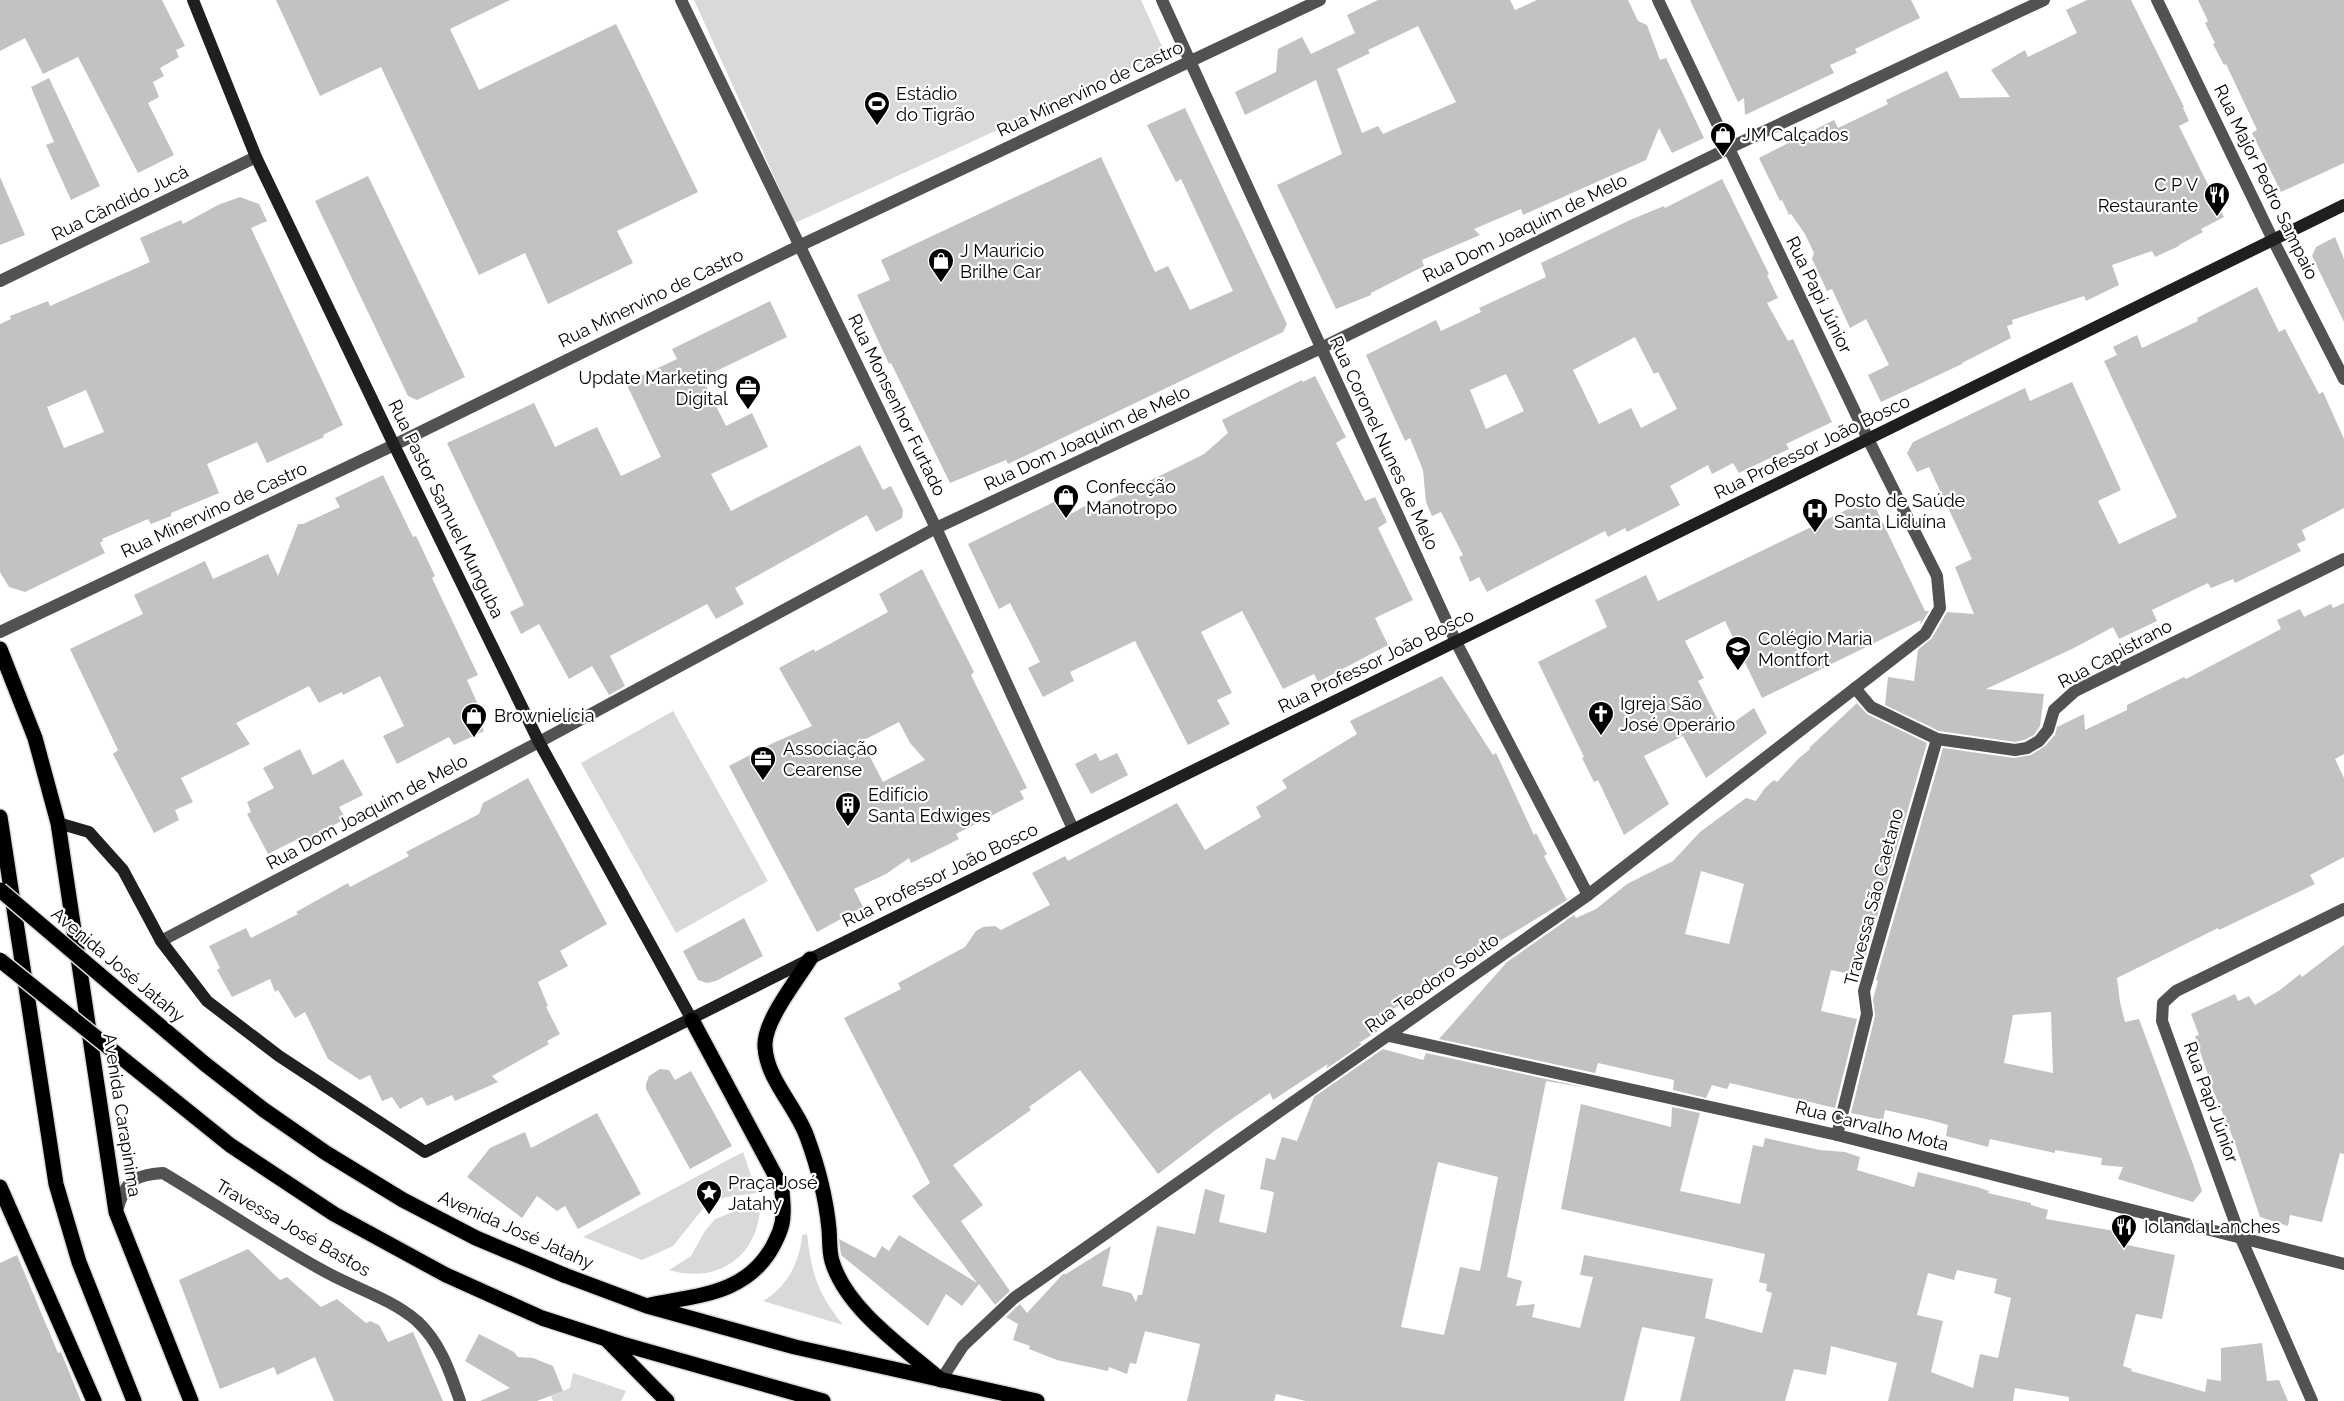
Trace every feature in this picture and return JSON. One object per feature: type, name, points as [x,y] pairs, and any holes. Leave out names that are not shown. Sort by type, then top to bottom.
[{"type":"main road","name":"Avenida Carapinima","points":[[0,649],[34,738],[58,823],[116,1212],[191,1401]]},
{"type":"main road","points":[[1,821],[56,1184],[79,1262],[134,1401]]},
{"type":"main road","name":"Avenida José Jatahy","points":[[0,890],[205,1064],[264,1110],[326,1153],[403,1200],[476,1238],[564,1275],[647,1306],[795,1347],[1037,1401]]},
{"type":"main road","points":[[810,959],[772,1016],[764,1045],[771,1072],[799,1119],[817,1168],[829,1229],[831,1259],[840,1281],[864,1313],[941,1380]]},
{"type":"main road","points":[[0,960],[230,1145],[324,1207],[427,1265],[542,1318],[606,1339],[823,1401]]},
{"type":"main road","points":[[647,1306],[734,1286],[749,1276],[768,1256],[780,1233],[783,1216],[782,1188],[692,1020]]},
{"type":"main road","points":[[0,1187],[94,1401]]},
{"type":"main road","points":[[606,1339],[667,1401]]},
{"type":"street","name":"Rua Pastor Samuel Munguba","points":[[193,0],[256,158],[394,444],[540,742],[692,1020]]},
{"type":"street","name":"Rua Monsenhor Furtado","points":[[681,0],[936,528],[1073,829]]},
{"type":"street","name":"Rua Coronel Nunes de Melo","points":[[1162,0],[1456,642],[1588,895]]},
{"type":"street","name":"Rua Minervino de Castro","points":[[0,632],[394,444],[801,245],[1320,0]]},
{"type":"street","name":"Rua Papi Júnior","points":[[1658,0],[1868,439],[1937,576],[1940,608]]},
{"type":"street","name":"Rua Dom Joaquim de Melo","points":[[161,941],[540,742],[936,528],[1320,348],[1729,148],[2044,0]]},
{"type":"street","name":"Rua Major Pedro Sampaio","points":[[2157,0],[2273,240],[2344,378]]},
{"type":"street","name":"Rua Cândido Jucá","points":[[0,281],[256,158]]},
{"type":"street","name":"Rua Professor João Bosco","points":[[161,941],[207,1001],[279,1056],[425,1152],[1073,829],[2344,205]]},
{"type":"street","name":"Rua Capistrano","points":[[1855,688],[1871,707],[1937,739],[2015,750],[2027,748],[2039,741],[2048,730],[2054,710],[2074,691],[2344,559]]},
{"type":"street","name":"Rua Teodoro Souto","points":[[941,1380],[963,1346],[1014,1298],[1588,895],[1924,634],[1940,608]]},
{"type":"street","name":"Travessa São Caetano","points":[[1837,1135],[1867,1014],[1864,991],[1937,739]]},
{"type":"street","points":[[58,823],[89,832],[123,870],[161,941]]},
{"type":"street","name":"Rua Papi Júnior","points":[[2312,1401],[2240,1236],[2162,1021],[2163,1004],[2176,991],[2344,909]]},
{"type":"street","name":"Rua Carvalho Mota","points":[[1389,1036],[1837,1135],[2344,1264]]},
{"type":"street","name":"Travessa José Bastos","points":[[116,1212],[123,1190],[142,1174],[163,1173],[324,1272],[396,1306],[417,1322],[435,1342],[460,1401]]},
{"type":"shaded area","name":"Estádio do Tigrão","points":[[694,0],[1141,0],[1165,53],[795,223]]},
{"type":"shaded area","points":[[673,711],[768,881],[676,933],[581,763]]},
{"type":"shaded area","points":[[743,1152],[757,1193],[727,1197],[712,1202],[701,1211],[673,1246],[642,1260],[583,1237]]},
{"type":"shaded area","points":[[738,1210],[760,1210],[751,1242],[742,1254],[730,1264],[717,1270],[686,1273],[669,1270],[691,1256],[705,1231],[715,1219]]},
{"type":"shaded area","points":[[807,1234],[817,1282],[827,1303],[843,1325],[763,1301],[779,1289],[791,1273],[801,1245],[802,1235]]},
{"type":"shaded area","points":[[573,1373],[626,1391],[621,1401],[553,1401],[551,1396],[570,1388]]},
{"type":"building","points":[[0,0],[162,0],[185,46],[176,50],[179,57],[160,68],[164,76],[153,82],[159,97],[148,103],[174,155],[138,173],[78,57],[43,74],[25,38],[0,51]]},
{"type":"building","points":[[276,0],[510,0],[450,29],[479,90],[616,24],[698,192],[617,231],[633,263],[548,304],[525,253],[479,275],[381,67],[320,96]]},
{"type":"building","points":[[1378,0],[1510,0],[1515,10],[1537,0],[1628,0],[1638,21],[1647,25],[1660,60],[1666,58],[1704,138],[1672,153],[1659,128],[1646,160],[1523,215],[1521,209],[1474,229],[1480,235],[1422,260],[1424,266],[1371,295],[1336,309],[1277,185],[1342,154],[1316,80],[1245,115],[1235,92],[1276,72],[1278,49],[1302,37],[1311,54],[1355,33],[1347,15]],"holes":[[[1418,26],[1456,102],[1383,134],[1378,126],[1362,133],[1337,69],[1370,53],[1368,50]]]},
{"type":"building","points":[[1690,0],[1911,0],[1920,18],[1855,49],[1857,53],[1830,65],[1834,73],[1745,115],[1744,98],[1738,102]]},
{"type":"building","points":[[2087,0],[2131,0],[2184,107],[2189,121],[2179,126],[2224,217],[2201,229],[2203,232],[2179,246],[2155,257],[2152,251],[2112,265],[2119,285],[2086,301],[2084,296],[2012,320],[2013,324],[2007,326],[2011,338],[1881,402],[1868,375],[1889,365],[1866,319],[1850,328],[1832,289],[1827,291],[1812,259],[1814,253],[1805,234],[1791,214],[1789,215],[1782,200],[1780,201],[1759,158],[1834,120],[1838,128],[1888,104],[1886,100],[1947,71],[1960,98],[2010,97],[1991,70],[2025,50],[2028,57],[2077,33],[2066,10]]},
{"type":"building","points":[[2198,0],[2344,0],[2344,163],[2281,192],[2252,133],[2257,130],[2226,64],[2224,65],[2213,44],[2215,43],[2205,23],[2208,21]]},
{"type":"building","points":[[49,78],[100,186],[71,200],[46,145],[54,142],[31,87]]},
{"type":"building","points":[[1185,108],[1287,324],[1283,332],[1008,464],[1006,460],[950,483],[891,363],[889,364],[857,295],[890,280],[881,260],[1101,157],[1155,272],[1168,266],[1190,310],[1233,291],[1181,179],[1176,182],[1147,125]]},
{"type":"building","points":[[368,176],[465,377],[417,400],[408,396],[315,201]]},
{"type":"building","points":[[0,177],[25,235],[0,245]]},
{"type":"building","points":[[1722,179],[1769,274],[1767,275],[1778,298],[1767,303],[1788,341],[1793,339],[1832,422],[1786,444],[1789,449],[1739,473],[1733,463],[1712,474],[1708,465],[1670,486],[1680,505],[1627,532],[1625,528],[1608,537],[1605,531],[1487,592],[1479,577],[1470,582],[1459,557],[1463,555],[1441,512],[1432,516],[1426,502],[1423,470],[1410,438],[1405,441],[1366,355],[1436,320],[1441,331],[1481,312],[1479,308],[1546,277],[1541,263],[1630,220],[1664,206],[1665,208]],"holes":[[[1635,337],[1654,374],[1658,372],[1677,409],[1641,428],[1631,408],[1599,424],[1573,370]],[[1506,374],[1524,411],[1486,429],[1470,390]]]},
{"type":"building","points":[[240,197],[259,204],[267,221],[251,228],[343,425],[323,435],[324,437],[267,463],[257,442],[207,464],[219,493],[151,524],[148,519],[102,539],[100,543],[105,553],[25,592],[9,587],[0,572],[0,324],[11,319],[10,316],[48,301],[50,306],[150,262],[140,238],[181,220],[183,224],[218,205]],"holes":[[[86,390],[104,432],[64,448],[47,407]]]},
{"type":"building","points":[[2335,237],[2344,259],[2344,322],[2312,256],[2316,247]]},
{"type":"building","points":[[2257,287],[2279,332],[2285,329],[2319,394],[2323,392],[2344,439],[2344,508],[2302,530],[2306,540],[2297,544],[2301,551],[2235,583],[2233,579],[2211,588],[2208,583],[2152,610],[2157,621],[2119,639],[2113,627],[1986,689],[2044,694],[2040,726],[2034,735],[2024,740],[2015,742],[1939,731],[1885,705],[1888,677],[1914,681],[1918,650],[1932,638],[1947,612],[1974,614],[1955,567],[1972,559],[1929,467],[1917,472],[1907,453],[1913,442],[2025,388],[2030,401],[2072,382],[2121,490],[2098,501],[2119,544],[2177,517],[2104,361],[2117,355],[2113,347],[2137,335],[2142,348],[2198,321],[2197,318]]},
{"type":"building","points":[[770,301],[787,337],[702,378],[726,426],[752,413],[768,447],[711,474],[731,511],[860,445],[883,490],[891,486],[903,510],[902,518],[876,532],[867,515],[735,588],[744,604],[716,619],[707,604],[610,656],[625,686],[609,695],[592,666],[569,679],[539,624],[521,634],[510,612],[524,605],[447,443],[534,403],[555,447],[597,427],[621,476],[661,457],[626,383],[677,359],[672,349]]},
{"type":"building","points":[[1315,376],[1346,437],[1336,443],[1365,501],[1375,497],[1387,522],[1378,528],[1413,600],[1375,618],[1388,645],[1318,682],[1314,674],[1283,689],[1242,611],[1201,632],[1232,693],[1217,700],[1230,724],[1188,745],[1135,641],[1070,672],[1074,681],[1043,697],[1028,668],[1040,662],[1010,603],[999,609],[968,544],[1058,500],[1067,516],[1094,501],[1097,506],[1178,467],[1204,454],[1228,433],[1222,420],[1302,380],[1303,382]]},
{"type":"building","points":[[383,475],[435,576],[432,578],[478,675],[467,680],[480,709],[475,711],[482,722],[480,723],[484,731],[454,745],[449,737],[397,764],[383,736],[404,726],[380,676],[343,695],[342,692],[319,703],[309,686],[236,723],[250,744],[181,778],[193,802],[175,810],[179,820],[154,833],[113,754],[118,750],[70,649],[143,614],[134,595],[205,561],[213,579],[268,554],[278,576],[298,524],[303,524],[340,507],[335,498]]},
{"type":"building","name":"Colégio Maria Montfort","points":[[1871,498],[1925,611],[1929,611],[1920,625],[1921,620],[1762,698],[1725,621],[1685,641],[1704,678],[1698,681],[1723,730],[1754,708],[1767,733],[1706,778],[1683,736],[1644,756],[1669,804],[1624,835],[1598,780],[1594,782],[1582,758],[1584,757],[1538,662],[1607,627],[1595,600],[1646,575],[1658,601]]},
{"type":"building","points":[[922,569],[974,672],[971,675],[1027,788],[1020,791],[1024,799],[956,834],[959,839],[911,863],[909,858],[886,874],[854,889],[863,907],[817,932],[729,766],[812,726],[779,668],[814,649],[815,652],[888,612],[879,594]],"holes":[[[899,722],[910,743],[925,760],[883,782],[862,741]]]},
{"type":"building","points":[[2344,603],[2344,754],[2335,759],[2344,778],[2344,857],[2310,875],[2315,884],[2219,930],[2218,928],[2117,978],[2125,1022],[2139,1019],[2193,1164],[2202,1191],[2193,1202],[2118,1179],[2123,1167],[2101,1165],[2102,1158],[2055,1150],[2055,1153],[1990,1139],[1988,1147],[1946,1136],[1948,1125],[1930,1120],[1885,1110],[1883,1120],[1851,1113],[1875,1016],[1873,999],[1878,981],[1876,980],[1943,748],[2014,758],[2031,755],[2045,746],[2055,735],[2057,727],[2084,714],[2085,730],[2127,710],[2127,705],[2184,677],[2186,679],[2281,629],[2277,620],[2300,609],[2304,617],[2331,604],[2333,608]],"holes":[[[2051,1012],[2053,1073],[2004,1063],[2013,1015]]]},
{"type":"building","points":[[1442,676],[1493,755],[1496,753],[1534,835],[1536,833],[1547,854],[1544,856],[1567,900],[1411,995],[1412,998],[1371,1022],[1378,1031],[1359,1043],[1362,1044],[1326,1069],[1328,1064],[1273,1100],[1270,1093],[1217,1129],[1158,1174],[1080,1070],[1029,1107],[1031,1110],[953,1165],[983,1205],[961,1221],[1010,1291],[995,1305],[979,1284],[962,1306],[946,1294],[928,1326],[841,1255],[839,1239],[875,1258],[882,1246],[889,1251],[899,1235],[977,1283],[912,1196],[930,1183],[844,1018],[901,989],[898,983],[965,947],[976,931],[983,927],[995,926],[1001,930],[1050,905],[1032,873],[1065,856],[1068,861],[1177,803],[1205,850],[1261,817],[1256,807],[1287,788],[1282,780],[1357,734],[1350,721]]},
{"type":"building","points":[[1857,703],[1867,714],[1927,743],[1860,976],[1831,970],[1821,1011],[1857,1019],[1835,1108],[1730,1083],[1727,1089],[1712,1085],[1706,1098],[1673,1090],[1674,1080],[1598,1063],[1595,1073],[1439,1039],[1507,962],[1574,915],[1576,918],[1596,909],[1627,884],[1673,861],[1700,832],[1746,798],[1756,801],[1765,788],[1774,780],[1777,782]],"holes":[[[1701,871],[1744,884],[1729,944],[1685,934]]]},
{"type":"building","points":[[300,749],[313,775],[343,759],[363,795],[339,807],[346,819],[302,841],[300,838],[268,854],[247,814],[251,812],[247,802],[274,788],[263,768]]},
{"type":"building","points":[[1096,753],[1100,761],[1117,753],[1128,775],[1091,794],[1075,764]]},
{"type":"building","points":[[528,778],[607,924],[560,951],[568,966],[538,982],[548,1006],[546,1007],[560,1034],[547,1041],[549,1044],[492,1076],[498,1082],[455,1101],[452,1095],[427,1106],[422,1097],[400,1109],[392,1097],[382,1101],[370,1075],[360,1080],[328,1059],[305,1012],[295,1018],[278,990],[275,992],[270,979],[232,997],[217,970],[220,968],[209,946],[246,928],[251,938],[298,914],[296,912],[348,883],[350,887],[409,856],[406,852],[479,814],[483,803]]},
{"type":"building","points":[[744,918],[763,956],[716,981],[707,983],[698,980],[683,951]]},
{"type":"building","points":[[2344,945],[2344,1154],[2340,1153],[2322,1222],[2290,1215],[2288,1226],[2260,1217],[2235,1143],[2213,1090],[2195,1036],[2199,1035],[2191,1014],[2235,994],[2238,1001],[2249,996],[2255,1005],[2280,990],[2300,974],[2302,977]]},
{"type":"building","points":[[1383,1049],[1423,1060],[1426,1053],[1588,1088],[1546,1081],[1507,1277],[1522,1281],[1516,1306],[1535,1304],[1532,1317],[1580,1328],[1593,1277],[1580,1275],[1584,1255],[1713,1279],[1705,1318],[1762,1333],[1772,1293],[1766,1291],[1767,1284],[1759,1282],[1765,1254],[1561,1209],[1581,1104],[1671,1127],[1672,1107],[1700,1113],[1680,1191],[1740,1204],[1753,1145],[1763,1147],[1765,1138],[1820,1150],[1845,1152],[1860,1157],[1857,1170],[1914,1187],[1918,1172],[1977,1187],[1989,1191],[1988,1193],[2031,1203],[2031,1205],[2048,1210],[2046,1219],[2120,1232],[2118,1243],[2175,1255],[2162,1319],[2136,1314],[2123,1366],[2132,1369],[2131,1371],[2205,1392],[2207,1379],[2221,1381],[2221,1348],[2262,1343],[2267,1381],[2279,1380],[2288,1401],[2069,1401],[2069,1397],[2015,1388],[2013,1401],[1888,1401],[1897,1363],[1831,1346],[1826,1375],[1794,1369],[1785,1401],[1680,1401],[1695,1337],[1642,1327],[1624,1401],[1306,1401],[1276,1394],[1274,1401],[1187,1401],[1200,1344],[1145,1331],[1136,1364],[1130,1363],[1127,1374],[1109,1367],[1108,1371],[1057,1360],[1013,1340],[1018,1324],[1006,1317],[1020,1304],[1027,1313],[1063,1274],[1111,1246],[1102,1286],[1131,1293],[1136,1302],[1138,1295],[1142,1295],[1157,1226],[1195,1234],[1205,1189],[1225,1195],[1219,1222],[1266,1233],[1274,1192],[1260,1189],[1266,1158],[1275,1160],[1282,1137],[1297,1141],[1314,1097]],"holes":[[[1438,1162],[1498,1177],[1480,1271],[1460,1267],[1444,1335],[1401,1327]],[[1957,1270],[1997,1279],[1994,1293],[2011,1298],[1998,1358],[1980,1354],[1973,1388],[1931,1372],[1943,1321],[1917,1315],[1928,1273],[1954,1280]]]},
{"type":"building","points":[[660,1069],[669,1070],[675,1080],[691,1071],[732,1146],[690,1169],[646,1089],[649,1076]]},
{"type":"building","points":[[597,1113],[641,1194],[578,1229],[565,1206],[557,1211],[537,1196],[522,1218],[467,1177],[490,1148],[525,1132],[531,1148]]},
{"type":"building","points":[[248,1249],[280,1280],[287,1277],[321,1307],[337,1299],[366,1323],[370,1321],[379,1325],[388,1342],[413,1332],[443,1401],[334,1401],[315,1357],[277,1375],[274,1367],[220,1389],[179,1280]]},
{"type":"building","points":[[17,1255],[81,1401],[0,1401],[0,1263]]},
{"type":"building","points":[[479,1334],[514,1352],[518,1357],[533,1358],[553,1366],[563,1391],[537,1401],[480,1401],[510,1388],[465,1361]]},
{"type":"place","name":"Estádio do Tigrão","points":[[877,127]]},
{"type":"place","name":"JM Calçados","points":[[1723,158]]},
{"type":"place","name":"C P V Restaurante","points":[[2217,218]]},
{"type":"place","name":"J Mauricio Brilhe Car","points":[[941,284]]},
{"type":"place","name":"Update Marketing Digital","points":[[748,411]]},
{"type":"place","name":"Confecção Manotropo","points":[[1066,520]]},
{"type":"place","name":"Posto de Saúde Santa Liduína","points":[[1815,534]]},
{"type":"place","name":"Colégio Maria Montfort","points":[[1738,672]]},
{"type":"place","name":"Igreja São José Operário","points":[[1601,737]]},
{"type":"place","name":"Brownielícia","points":[[474,739]]},
{"type":"place","name":"Associação Cearense","points":[[763,782]]},
{"type":"place","name":"Edifício Santa Edwiges","points":[[848,828]]},
{"type":"place","name":"Praça José Jatahy","points":[[709,1216]]},
{"type":"place","name":"Iolanda Lanches","points":[[2124,1250]]}]
